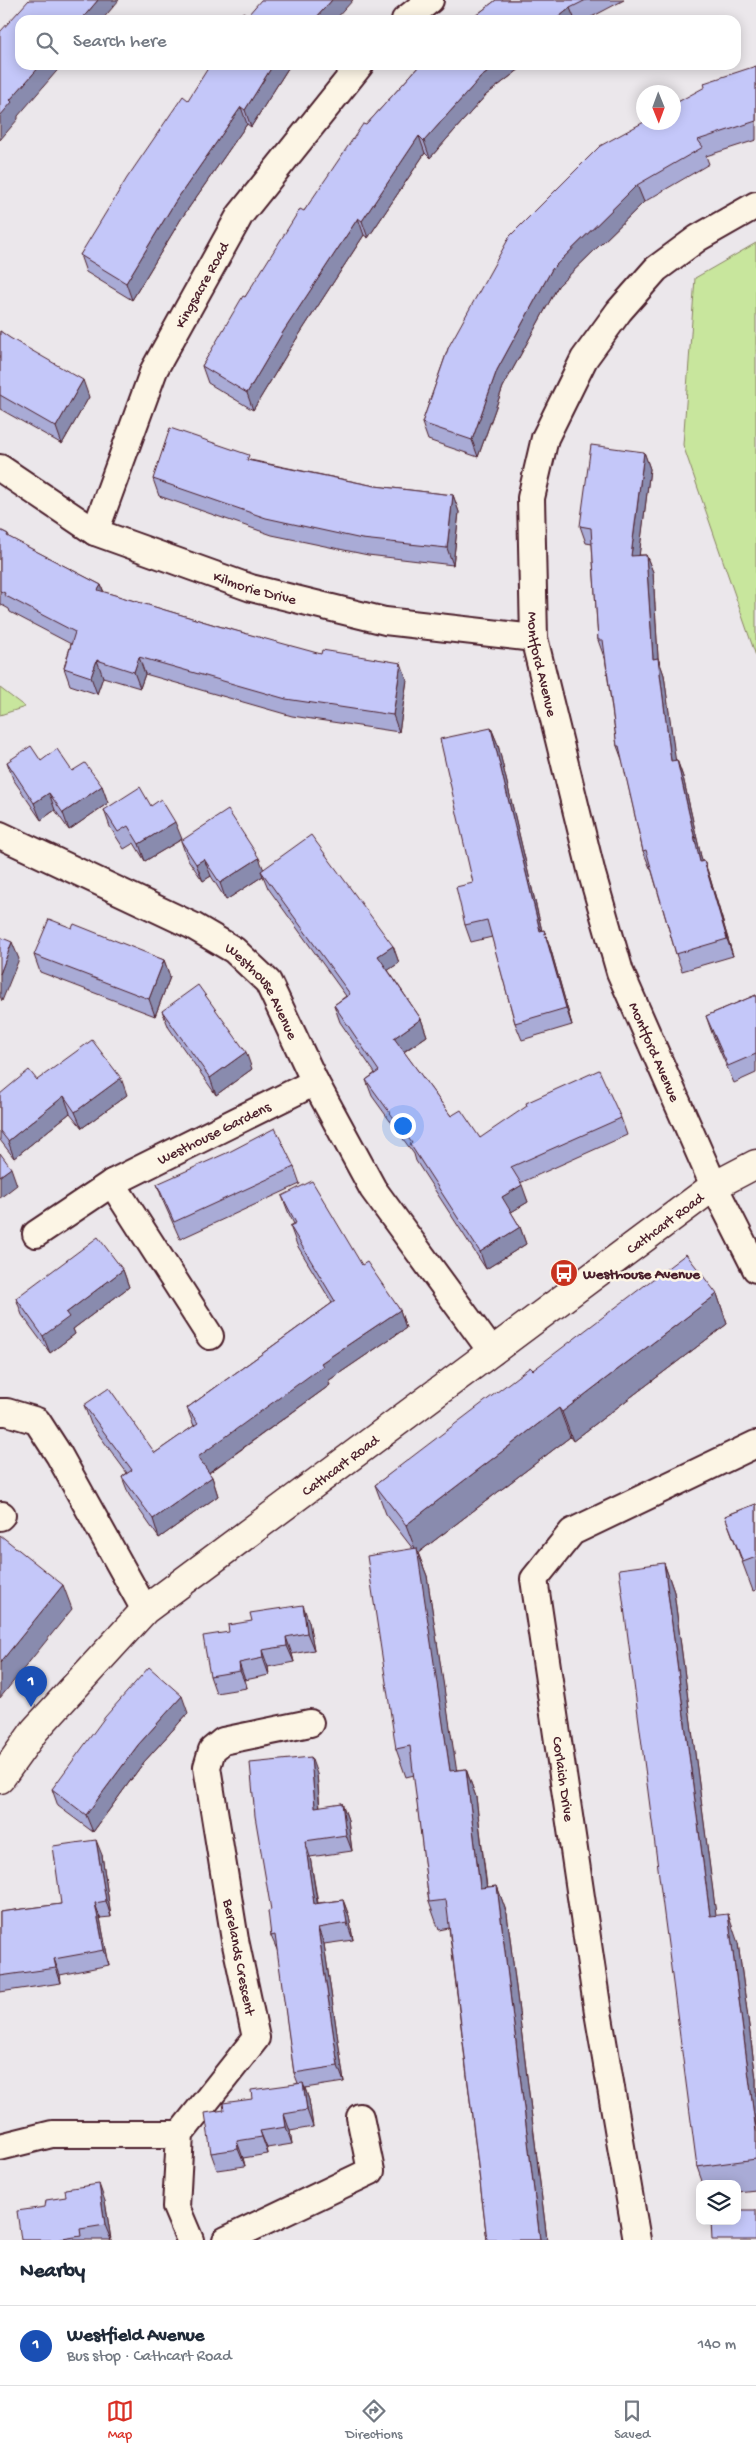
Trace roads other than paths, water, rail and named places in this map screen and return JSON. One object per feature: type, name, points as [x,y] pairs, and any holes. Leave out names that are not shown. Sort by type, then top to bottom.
[{"type":"street","points":[[410,15],[430,0]]},
{"type":"street","name":"Kingsacre Road","points":[[94,532],[154,370],[240,215],[356,70]]},
{"type":"street","name":"Montford Avenue","points":[[756,205],[698,238],[656,269],[619,311],[584,359],[546,438],[531,498],[534,638],[592,874],[620,972],[714,1186],[756,1269]]},
{"type":"street","name":"Kilmorie Drive","points":[[0,468],[94,532],[251,588],[385,621],[534,638]]},
{"type":"street","name":"Westhouse Avenue","points":[[0,835],[193,926],[234,950],[268,982],[315,1082],[373,1189],[492,1352]]},
{"type":"street","name":"Westhouse Gardens","points":[[36,1234],[112,1184],[315,1082]]},
{"type":"street","name":"Cathcart Road","points":[[0,1779],[35,1730],[145,1610],[714,1186],[756,1164]]},
{"type":"street","points":[[112,1184],[210,1336]]},
{"type":"street","points":[[0,1412],[7,1412],[36,1421],[60,1455],[145,1610]]},
{"type":"street","name":"Corlaich Drive","points":[[637,2240],[598,2012],[534,1579],[572,1532],[756,1444]]},
{"type":"street","name":"Berelands Crescent","points":[[180,2134],[256,2038],[235,1940],[207,1767],[212,1750],[223,1740],[310,1723]]},
{"type":"street","points":[[226,2240],[371,2171],[360,2117]]},
{"type":"street","points":[[0,2147],[52,2134],[180,2134],[176,2207],[190,2240]]},
{"type":"place","name":"Westhouse Avenue","points":[[564,1273]]},
{"type":"place","name":"Westfield Avenue","points":[[31,1707]]}]
